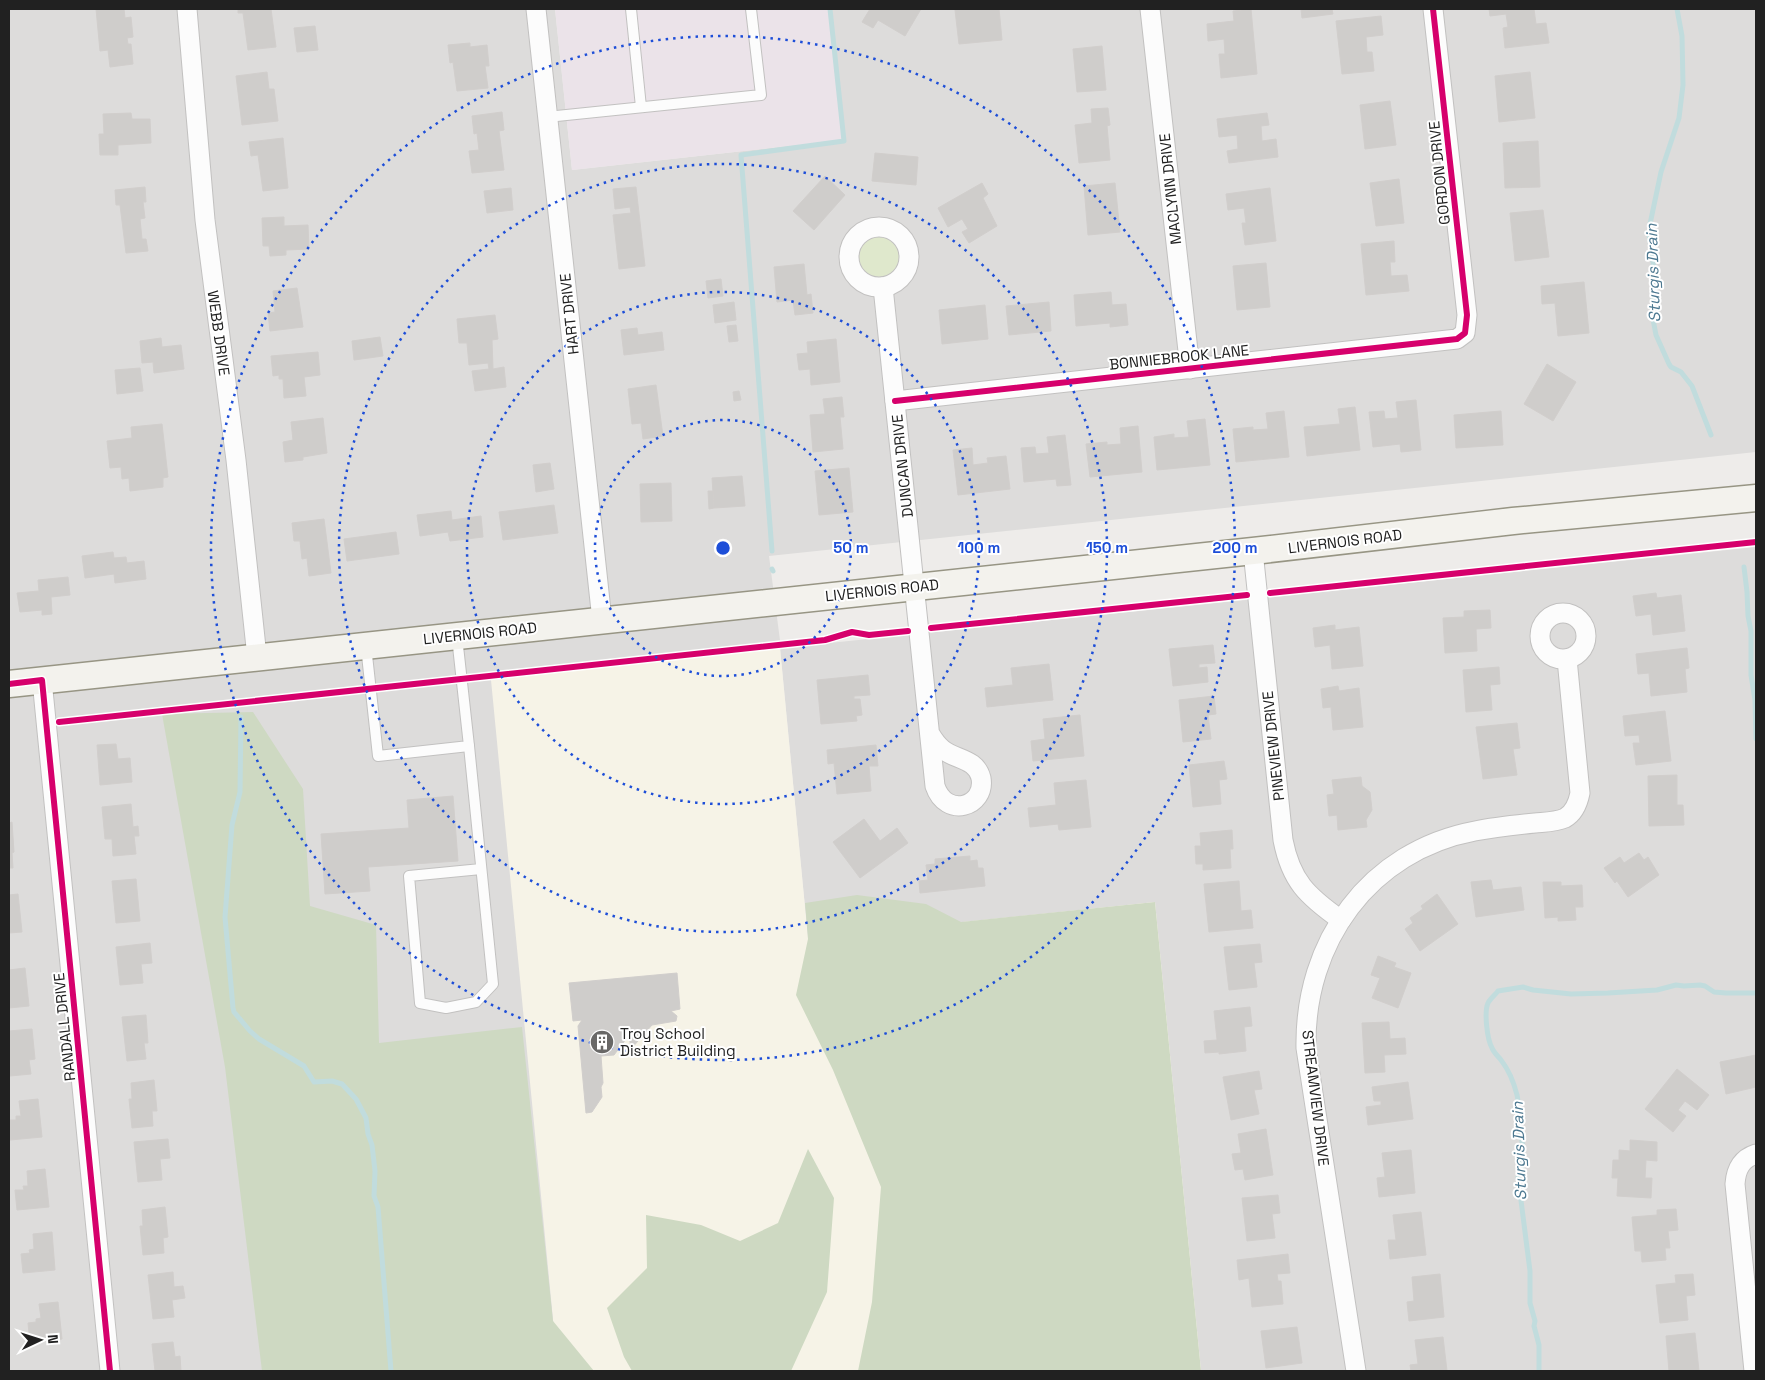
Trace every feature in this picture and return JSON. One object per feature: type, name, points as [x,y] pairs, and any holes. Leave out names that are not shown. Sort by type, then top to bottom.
[{"type":"main road","name":"LIVERNOIS ROAD","points":[[9,684],[1253,551],[1513,521],[1756,498]]},
{"type":"street","name":"WEBB DRIVE","points":[[187,9],[206,229],[236,460],[257,657]]},
{"type":"street","name":"HART DRIVE","points":[[536,9],[602,620]]},
{"type":"street","name":"MACLYNN DRIVE","points":[[1150,9],[1190,369]]},
{"type":"street","name":"GORDON DRIVE","points":[[1433,9],[1467,315],[1465,333]]},
{"type":"street","name":"DUNCAN DRIVE","points":[[883,286],[930,734]]},
{"type":"street","name":"BONNIEBROOK LANE","points":[[895,401],[1450,340],[1457,339],[1465,333]]},
{"type":"street","name":"PINEVIEW DRIVE","points":[[1253,551],[1283,840],[1287,860],[1291,870],[1306,891],[1324,908],[1341,920]]},
{"type":"street","name":"STREAMVIEW DRIVE","points":[[1356,1371],[1306,1048],[1307,1012],[1314,978],[1331,935],[1341,920],[1350,907],[1386,871],[1426,846],[1474,831],[1556,821],[1566,818],[1573,811],[1578,803],[1580,793],[1567,659]]},
{"type":"street","name":"RANDALL DRIVE","points":[[42,680],[110,1371]]},
{"type":"street","points":[[1754,1371],[1735,1184],[1736,1173],[1740,1165],[1756,1154]]},
{"type":"lane","points":[[631,9],[641,107]]},
{"type":"lane","points":[[547,117],[761,95],[751,9]]},
{"type":"lane","points":[[457,636],[493,984],[476,1002],[446,1008],[420,1003],[409,876],[481,869]]},
{"type":"lane","points":[[366,646],[378,756],[469,746]]},
{"type":"shaded area","points":[[9,9],[555,9],[572,170],[842,140],[829,9],[1756,9],[1756,452],[769,556],[781,648],[1756,547],[1756,1371],[1201,1371],[1155,902],[808,939],[780,648],[558,1371],[9,1371]]},
{"type":"shaded area","points":[[555,9],[829,9],[842,140],[572,170]]},
{"type":"shaded area","points":[[780,648],[808,938],[1155,902],[1201,1371],[558,1371],[491,680]]},
{"type":"green space","points":[[883,237],[890,240],[896,246],[899,257],[898,265],[890,274],[883,277],[875,277],[868,274],[860,265],[859,253],[862,246],[871,238]]},
{"type":"green space","points":[[253,712],[303,789],[310,906],[376,925],[379,1043],[522,1027],[553,1321],[594,1371],[262,1371],[225,1067],[162,714]]},
{"type":"green space","points":[[857,895],[926,904],[961,922],[1155,902],[1201,1371],[858,1371],[872,1302],[881,1187],[833,1070],[796,995],[808,939],[805,903]]},
{"type":"green space","points":[[808,1149],[834,1198],[827,1292],[791,1371],[632,1371],[624,1357],[607,1308],[647,1268],[646,1215],[701,1225],[740,1241],[778,1223]]},
{"type":"building","points":[[96,9],[124,9],[125,18],[131,17],[133,37],[127,38],[128,44],[131,44],[133,64],[110,67],[108,50],[100,51]]},
{"type":"building","points":[[238,9],[271,9],[276,47],[248,50],[243,13],[238,13]]},
{"type":"building","points":[[870,9],[921,9],[905,36],[878,20],[873,28],[862,22]]},
{"type":"building","points":[[999,9],[1002,40],[959,44],[955,10]]},
{"type":"building","points":[[1251,9],[1257,74],[1221,78],[1219,54],[1225,54],[1224,39],[1208,41],[1207,24],[1234,21],[1233,11]]},
{"type":"building","points":[[1301,9],[1332,9],[1333,14],[1302,18]]},
{"type":"building","points":[[1489,9],[1534,9],[1536,24],[1546,23],[1549,43],[1505,48],[1503,28],[1508,27],[1506,14],[1490,16]]},
{"type":"building","points":[[1381,16],[1383,35],[1366,37],[1367,52],[1372,52],[1374,71],[1342,74],[1336,21]]},
{"type":"building","points":[[315,26],[318,50],[297,52],[294,28]]},
{"type":"building","points":[[470,43],[470,47],[487,45],[489,66],[485,66],[488,88],[457,91],[453,62],[450,63],[448,45]]},
{"type":"building","points":[[1102,46],[1106,90],[1077,92],[1073,49]]},
{"type":"building","points":[[267,72],[269,89],[274,89],[278,121],[242,125],[236,76]]},
{"type":"building","points":[[1530,72],[1535,118],[1499,122],[1495,76]]},
{"type":"building","points":[[1390,101],[1396,145],[1365,149],[1360,105]]},
{"type":"building","points":[[1108,108],[1110,125],[1107,126],[1110,160],[1079,163],[1075,125],[1092,123],[1091,109]]},
{"type":"building","points":[[502,112],[504,130],[499,131],[504,170],[472,173],[469,151],[479,150],[477,133],[474,134],[472,116]]},
{"type":"building","points":[[131,113],[132,119],[150,119],[151,143],[118,145],[118,155],[100,155],[99,134],[104,134],[103,114]]},
{"type":"building","points":[[1267,113],[1269,125],[1261,126],[1262,141],[1276,139],[1278,157],[1229,163],[1227,151],[1238,149],[1237,135],[1219,137],[1217,119]]},
{"type":"building","points":[[283,138],[288,188],[263,191],[258,155],[251,156],[249,142]]},
{"type":"building","points":[[1538,141],[1540,187],[1505,188],[1503,143]]},
{"type":"building","points":[[875,153],[918,157],[916,185],[872,181]]},
{"type":"building","points":[[825,176],[845,195],[814,230],[793,211]]},
{"type":"building","points":[[1399,179],[1404,223],[1376,226],[1370,183]]},
{"type":"building","points":[[982,183],[988,194],[983,198],[997,226],[969,243],[962,232],[968,229],[962,219],[948,227],[938,208]]},
{"type":"building","points":[[1115,183],[1120,232],[1088,235],[1084,186]]},
{"type":"building","points":[[145,187],[146,202],[143,202],[145,218],[140,219],[142,239],[146,239],[148,251],[126,253],[120,205],[116,205],[115,190]]},
{"type":"building","points":[[636,187],[645,266],[619,269],[613,215],[631,213],[630,207],[615,209],[613,189]]},
{"type":"building","points":[[511,188],[513,210],[487,213],[484,191]]},
{"type":"building","points":[[1270,188],[1276,241],[1245,245],[1242,223],[1246,223],[1244,208],[1228,210],[1226,194]]},
{"type":"building","points":[[1543,210],[1549,257],[1515,261],[1510,213]]},
{"type":"building","points":[[284,217],[284,226],[308,225],[309,249],[286,250],[286,255],[270,256],[269,246],[263,246],[262,218]]},
{"type":"building","points":[[1394,241],[1395,262],[1390,262],[1391,276],[1407,275],[1409,291],[1366,295],[1361,244]]},
{"type":"building","points":[[1266,263],[1270,307],[1237,310],[1233,266]]},
{"type":"building","points":[[804,264],[807,295],[811,294],[813,313],[795,315],[793,300],[777,302],[774,267]]},
{"type":"building","points":[[721,279],[723,296],[708,298],[706,281]]},
{"type":"building","points":[[1584,282],[1589,333],[1558,336],[1555,303],[1542,304],[1541,286]]},
{"type":"building","points":[[297,288],[303,327],[270,331],[268,313],[275,312],[273,291]]},
{"type":"building","points":[[1111,292],[1112,305],[1126,304],[1128,325],[1110,327],[1110,323],[1076,326],[1074,295]]},
{"type":"building","points":[[734,302],[736,320],[715,323],[713,305]]},
{"type":"building","points":[[1049,302],[1051,331],[1009,335],[1006,306]]},
{"type":"building","points":[[985,305],[988,339],[942,344],[939,310]]},
{"type":"building","points":[[495,315],[498,339],[492,340],[493,369],[504,367],[506,387],[475,391],[472,371],[489,369],[488,363],[469,365],[467,343],[459,343],[457,319]]},
{"type":"building","points":[[736,325],[738,341],[729,342],[727,326]]},
{"type":"building","points":[[637,328],[638,335],[662,332],[664,350],[624,355],[621,330]]},
{"type":"building","points":[[380,337],[383,356],[354,360],[352,341]]},
{"type":"building","points":[[161,338],[162,347],[181,345],[184,369],[154,373],[153,362],[142,363],[140,341]]},
{"type":"building","points":[[836,339],[840,382],[811,385],[810,369],[799,370],[797,354],[808,353],[807,342]]},
{"type":"building","points":[[318,352],[320,375],[304,377],[306,396],[284,398],[283,379],[279,379],[279,375],[273,376],[271,356]]},
{"type":"building","points":[[1547,364],[1576,382],[1553,421],[1524,404]]},
{"type":"building","points":[[140,368],[143,391],[117,394],[115,370]]},
{"type":"building","points":[[656,385],[663,436],[643,439],[641,423],[632,424],[628,389]]},
{"type":"building","points":[[739,391],[741,400],[734,401],[733,392]]},
{"type":"building","points":[[842,397],[844,417],[840,417],[843,449],[813,452],[810,415],[825,414],[823,399]]},
{"type":"building","points":[[1416,400],[1421,450],[1401,452],[1400,444],[1373,447],[1369,412],[1384,411],[1385,419],[1398,418],[1396,402]]},
{"type":"building","points":[[1355,407],[1360,450],[1307,456],[1304,427],[1340,424],[1338,409]]},
{"type":"building","points":[[1284,411],[1289,457],[1236,462],[1233,429],[1253,427],[1253,430],[1268,429],[1266,413]]},
{"type":"building","points":[[1501,411],[1503,445],[1456,448],[1454,415]]},
{"type":"building","points":[[323,418],[327,453],[303,457],[303,460],[285,462],[283,442],[293,440],[291,422]]},
{"type":"building","points":[[1205,419],[1210,465],[1157,470],[1154,437],[1174,434],[1174,438],[1189,437],[1187,421]]},
{"type":"building","points":[[162,424],[168,477],[163,478],[163,487],[130,491],[129,478],[122,479],[121,467],[110,468],[107,441],[132,438],[131,427]]},
{"type":"building","points":[[1138,426],[1142,472],[1090,477],[1086,444],[1107,442],[1107,445],[1121,444],[1120,428]]},
{"type":"building","points":[[1065,435],[1071,485],[1057,486],[1056,479],[1024,482],[1021,448],[1035,447],[1036,454],[1049,453],[1047,437]]},
{"type":"building","points":[[972,448],[973,465],[988,463],[987,458],[1006,456],[1010,489],[958,495],[953,450]]},
{"type":"building","points":[[550,463],[554,489],[536,492],[533,465]]},
{"type":"building","points":[[849,468],[853,512],[819,515],[815,471]]},
{"type":"building","points":[[742,476],[745,506],[714,508],[712,478]]},
{"type":"building","points":[[671,483],[672,521],[641,522],[640,484]]},
{"type":"building","points":[[708,491],[713,491],[714,508],[709,509]]},
{"type":"building","points":[[554,505],[558,533],[503,540],[499,512]]},
{"type":"building","points":[[451,511],[452,520],[481,516],[483,537],[450,541],[448,532],[420,536],[417,515]]},
{"type":"building","points":[[324,519],[331,573],[309,576],[307,558],[302,559],[300,541],[294,541],[292,523]]},
{"type":"building","points":[[396,532],[399,554],[347,561],[344,539]]},
{"type":"building","points":[[113,552],[114,558],[126,557],[127,563],[144,561],[146,579],[115,583],[114,574],[85,578],[82,556]]},
{"type":"building","points":[[68,577],[70,595],[51,597],[52,614],[42,615],[42,610],[20,612],[17,593],[39,591],[38,580]]},
{"type":"building","points":[[1656,593],[1657,598],[1681,595],[1685,631],[1653,635],[1651,614],[1636,616],[1633,596]]},
{"type":"building","points":[[1490,610],[1491,628],[1476,629],[1477,651],[1445,653],[1443,618],[1464,617],[1464,611]]},
{"type":"building","points":[[1335,625],[1335,630],[1359,627],[1363,666],[1332,669],[1330,645],[1315,647],[1313,628]]},
{"type":"building","points":[[1213,645],[1215,663],[1199,664],[1199,668],[1207,667],[1208,682],[1173,686],[1169,649]]},
{"type":"building","points":[[1687,648],[1689,668],[1685,669],[1687,692],[1651,696],[1649,673],[1638,674],[1636,654]]},
{"type":"building","points":[[1049,664],[1053,700],[987,707],[985,688],[1013,685],[1011,668]]},
{"type":"building","points":[[1499,667],[1500,684],[1490,685],[1492,710],[1466,712],[1463,670]]},
{"type":"building","points":[[868,675],[870,695],[854,696],[854,699],[860,699],[862,715],[856,716],[857,721],[821,724],[817,680]]},
{"type":"building","points":[[1338,686],[1339,691],[1359,688],[1363,727],[1333,730],[1331,707],[1323,708],[1321,689]]},
{"type":"building","points":[[1214,696],[1216,714],[1208,715],[1211,739],[1183,742],[1179,700]]},
{"type":"building","points":[[1665,711],[1671,761],[1636,765],[1633,743],[1640,743],[1639,735],[1625,736],[1623,716]]},
{"type":"building","points":[[1080,715],[1084,756],[1033,761],[1031,741],[1045,739],[1043,719]]},
{"type":"building","points":[[1517,723],[1520,748],[1513,749],[1517,775],[1483,779],[1476,727]]},
{"type":"building","points":[[116,744],[118,759],[130,758],[132,782],[100,785],[97,745]]},
{"type":"building","points":[[876,745],[878,766],[869,766],[871,791],[837,794],[834,763],[828,764],[827,750]]},
{"type":"building","points":[[1224,761],[1227,779],[1219,780],[1221,804],[1193,807],[1189,765]]},
{"type":"building","points":[[1677,775],[1677,805],[1683,805],[1684,825],[1649,826],[1648,776]]},
{"type":"building","points":[[1361,777],[1362,786],[1370,792],[1372,810],[1366,820],[1367,827],[1338,830],[1337,815],[1329,816],[1327,795],[1334,794],[1332,780]]},
{"type":"building","points":[[1086,780],[1091,827],[1059,830],[1058,824],[1030,827],[1028,808],[1056,805],[1054,783]]},
{"type":"building","points":[[453,796],[458,861],[368,867],[370,891],[325,894],[321,834],[409,828],[407,800]]},
{"type":"building","points":[[131,804],[133,827],[138,826],[139,836],[134,836],[136,854],[113,856],[112,839],[105,839],[102,807]]},
{"type":"building","points":[[864,819],[880,841],[897,828],[908,843],[860,878],[833,842]]},
{"type":"building","points":[[12,822],[13,868],[9,868],[9,823]]},
{"type":"building","points":[[1232,830],[1231,868],[1203,870],[1203,864],[1196,864],[1195,846],[1201,846],[1200,833]]},
{"type":"building","points":[[1639,853],[1644,860],[1648,857],[1659,875],[1628,897],[1617,881],[1615,883],[1604,868],[1620,857],[1624,863]]},
{"type":"building","points":[[970,856],[970,861],[977,860],[978,868],[983,868],[985,886],[920,893],[919,881],[928,880],[926,865],[935,864],[935,859]]},
{"type":"building","points":[[136,879],[140,921],[116,923],[112,881]]},
{"type":"building","points":[[1491,880],[1493,890],[1521,887],[1524,910],[1476,917],[1471,882]]},
{"type":"building","points":[[1239,881],[1241,911],[1251,910],[1253,928],[1209,932],[1204,884]]},
{"type":"building","points":[[1543,882],[1561,882],[1561,886],[1582,885],[1583,907],[1575,907],[1576,920],[1558,921],[1558,917],[1545,918]]},
{"type":"building","points":[[18,894],[22,932],[9,933],[9,895]]},
{"type":"building","points":[[1437,894],[1458,924],[1420,951],[1405,929],[1413,923],[1410,918],[1423,909],[1421,906]]},
{"type":"building","points":[[150,943],[152,963],[141,964],[143,983],[120,985],[116,947]]},
{"type":"building","points":[[1260,944],[1262,962],[1254,963],[1257,987],[1229,990],[1224,947]]},
{"type":"building","points":[[1378,956],[1396,963],[1394,967],[1411,973],[1398,1008],[1372,998],[1380,978],[1371,975]]},
{"type":"building","points":[[25,968],[29,1006],[9,1008],[9,970]]},
{"type":"building","name":"Troy School District Building","points":[[677,973],[680,1009],[671,1011],[677,1016],[676,1021],[652,1025],[631,1049],[629,1035],[614,1055],[601,1056],[602,1097],[592,1112],[586,1113],[578,1026],[582,1020],[573,1021],[569,983]]},
{"type":"building","points":[[1250,1007],[1252,1026],[1244,1027],[1246,1051],[1219,1054],[1219,1052],[1205,1053],[1204,1041],[1217,1040],[1214,1011]]},
{"type":"building","points":[[146,1015],[148,1043],[144,1043],[146,1059],[127,1061],[122,1017]]},
{"type":"building","points":[[1389,1022],[1390,1039],[1405,1038],[1406,1054],[1384,1055],[1385,1072],[1365,1073],[1362,1023]]},
{"type":"building","points":[[32,1029],[35,1059],[29,1060],[31,1074],[10,1076],[9,1031]]},
{"type":"building","points":[[1756,1055],[1756,1087],[1726,1094],[1720,1062]]},
{"type":"building","points":[[1677,1069],[1709,1095],[1697,1110],[1685,1101],[1678,1110],[1686,1116],[1673,1132],[1645,1109]]},
{"type":"building","points":[[1259,1071],[1262,1089],[1254,1090],[1259,1114],[1231,1120],[1223,1077]]},
{"type":"building","points":[[154,1080],[157,1111],[152,1111],[153,1126],[132,1128],[129,1099],[132,1099],[131,1083]]},
{"type":"building","points":[[1408,1082],[1413,1119],[1368,1125],[1366,1107],[1381,1105],[1381,1101],[1374,1101],[1372,1087]]},
{"type":"building","points":[[38,1099],[42,1137],[10,1140],[9,1120],[16,1120],[16,1116],[21,1116],[19,1101]]},
{"type":"building","points":[[1266,1129],[1273,1175],[1245,1180],[1243,1169],[1235,1170],[1232,1154],[1241,1153],[1238,1134]]},
{"type":"building","points":[[168,1139],[170,1158],[160,1159],[162,1180],[138,1182],[134,1142]]},
{"type":"building","points":[[1630,1140],[1657,1142],[1657,1161],[1646,1160],[1645,1178],[1652,1178],[1651,1198],[1617,1196],[1618,1178],[1612,1178],[1613,1160],[1619,1160],[1619,1150],[1630,1151]]},
{"type":"building","points":[[1411,1150],[1415,1193],[1379,1197],[1377,1178],[1385,1177],[1382,1153]]},
{"type":"building","points":[[45,1169],[49,1207],[17,1210],[15,1190],[24,1190],[23,1186],[28,1186],[27,1171]]},
{"type":"building","points":[[1278,1195],[1280,1213],[1272,1214],[1275,1238],[1247,1241],[1242,1198]]},
{"type":"building","points":[[165,1207],[168,1237],[163,1238],[164,1253],[143,1255],[140,1226],[143,1226],[142,1210]]},
{"type":"building","points":[[1676,1209],[1678,1230],[1668,1231],[1670,1248],[1665,1248],[1666,1260],[1642,1262],[1641,1251],[1635,1251],[1632,1217],[1657,1215],[1657,1210]]},
{"type":"building","points":[[1421,1212],[1426,1255],[1390,1259],[1388,1240],[1396,1240],[1393,1215]]},
{"type":"building","points":[[52,1232],[55,1270],[23,1273],[21,1254],[30,1253],[29,1250],[34,1249],[33,1234]]},
{"type":"building","points":[[1288,1254],[1290,1273],[1277,1274],[1278,1281],[1281,1281],[1283,1304],[1252,1307],[1249,1278],[1239,1280],[1237,1260]]},
{"type":"building","points":[[173,1272],[174,1287],[183,1286],[185,1298],[172,1300],[174,1317],[153,1319],[148,1275]]},
{"type":"building","points":[[1440,1274],[1444,1317],[1409,1321],[1407,1302],[1414,1301],[1412,1277]]},
{"type":"building","points":[[1693,1274],[1695,1295],[1686,1296],[1688,1320],[1660,1323],[1656,1285],[1676,1283],[1675,1275]]},
{"type":"building","points":[[58,1302],[62,1339],[30,1343],[28,1323],[36,1322],[36,1319],[41,1318],[39,1304]]},
{"type":"building","points":[[1297,1327],[1302,1363],[1266,1368],[1261,1331]]},
{"type":"building","points":[[1695,1333],[1699,1371],[1669,1371],[1666,1336]]},
{"type":"building","points":[[1443,1337],[1447,1371],[1411,1371],[1410,1365],[1418,1364],[1415,1340]]},
{"type":"building","points":[[173,1342],[175,1357],[180,1356],[181,1371],[155,1371],[152,1344]]},
{"type":"waterway","points":[[772,551],[741,155],[844,141],[830,9]]},
{"type":"waterway","name":"Sturgis Drain","points":[[1677,9],[1682,36],[1683,85],[1679,118],[1661,172],[1650,224],[1649,234],[1655,276],[1652,314],[1656,335],[1669,364],[1681,372],[1692,386],[1711,435]]},
{"type":"waterway","name":"Sturgis Drain","points":[[1744,567],[1751,631],[1751,675],[1755,700],[1756,739]]},
{"type":"waterway","points":[[241,717],[240,792],[232,825],[225,917],[233,1008],[234,1012],[250,1031],[259,1039],[304,1066],[314,1082],[332,1081],[342,1084],[356,1099],[366,1118],[375,1171],[374,1196],[378,1207],[391,1371]]},
{"type":"waterway","name":"Sturgis Drain","points":[[1539,1371],[1539,1345],[1530,1303],[1530,1271],[1518,1177],[1521,1171],[1523,1150],[1517,1121],[1518,1099],[1504,1064],[1490,1044],[1486,1019],[1488,1003],[1498,991],[1523,987],[1533,990],[1571,994],[1657,990],[1676,985],[1700,985],[1714,992],[1756,993]]},
{"type":"cycle path","points":[[895,401],[1457,339],[1465,333],[1467,315],[1433,9]]},
{"type":"cycle path","points":[[1270,593],[1756,542]]},
{"type":"cycle path","points":[[931,628],[1247,595]]},
{"type":"cycle path","points":[[59,722],[825,640],[852,632],[869,635],[908,631]]},
{"type":"cycle path","points":[[9,684],[42,680],[110,1371]]},
{"type":"place","name":"Troy School District Building","points":[[602,1042]]}]
